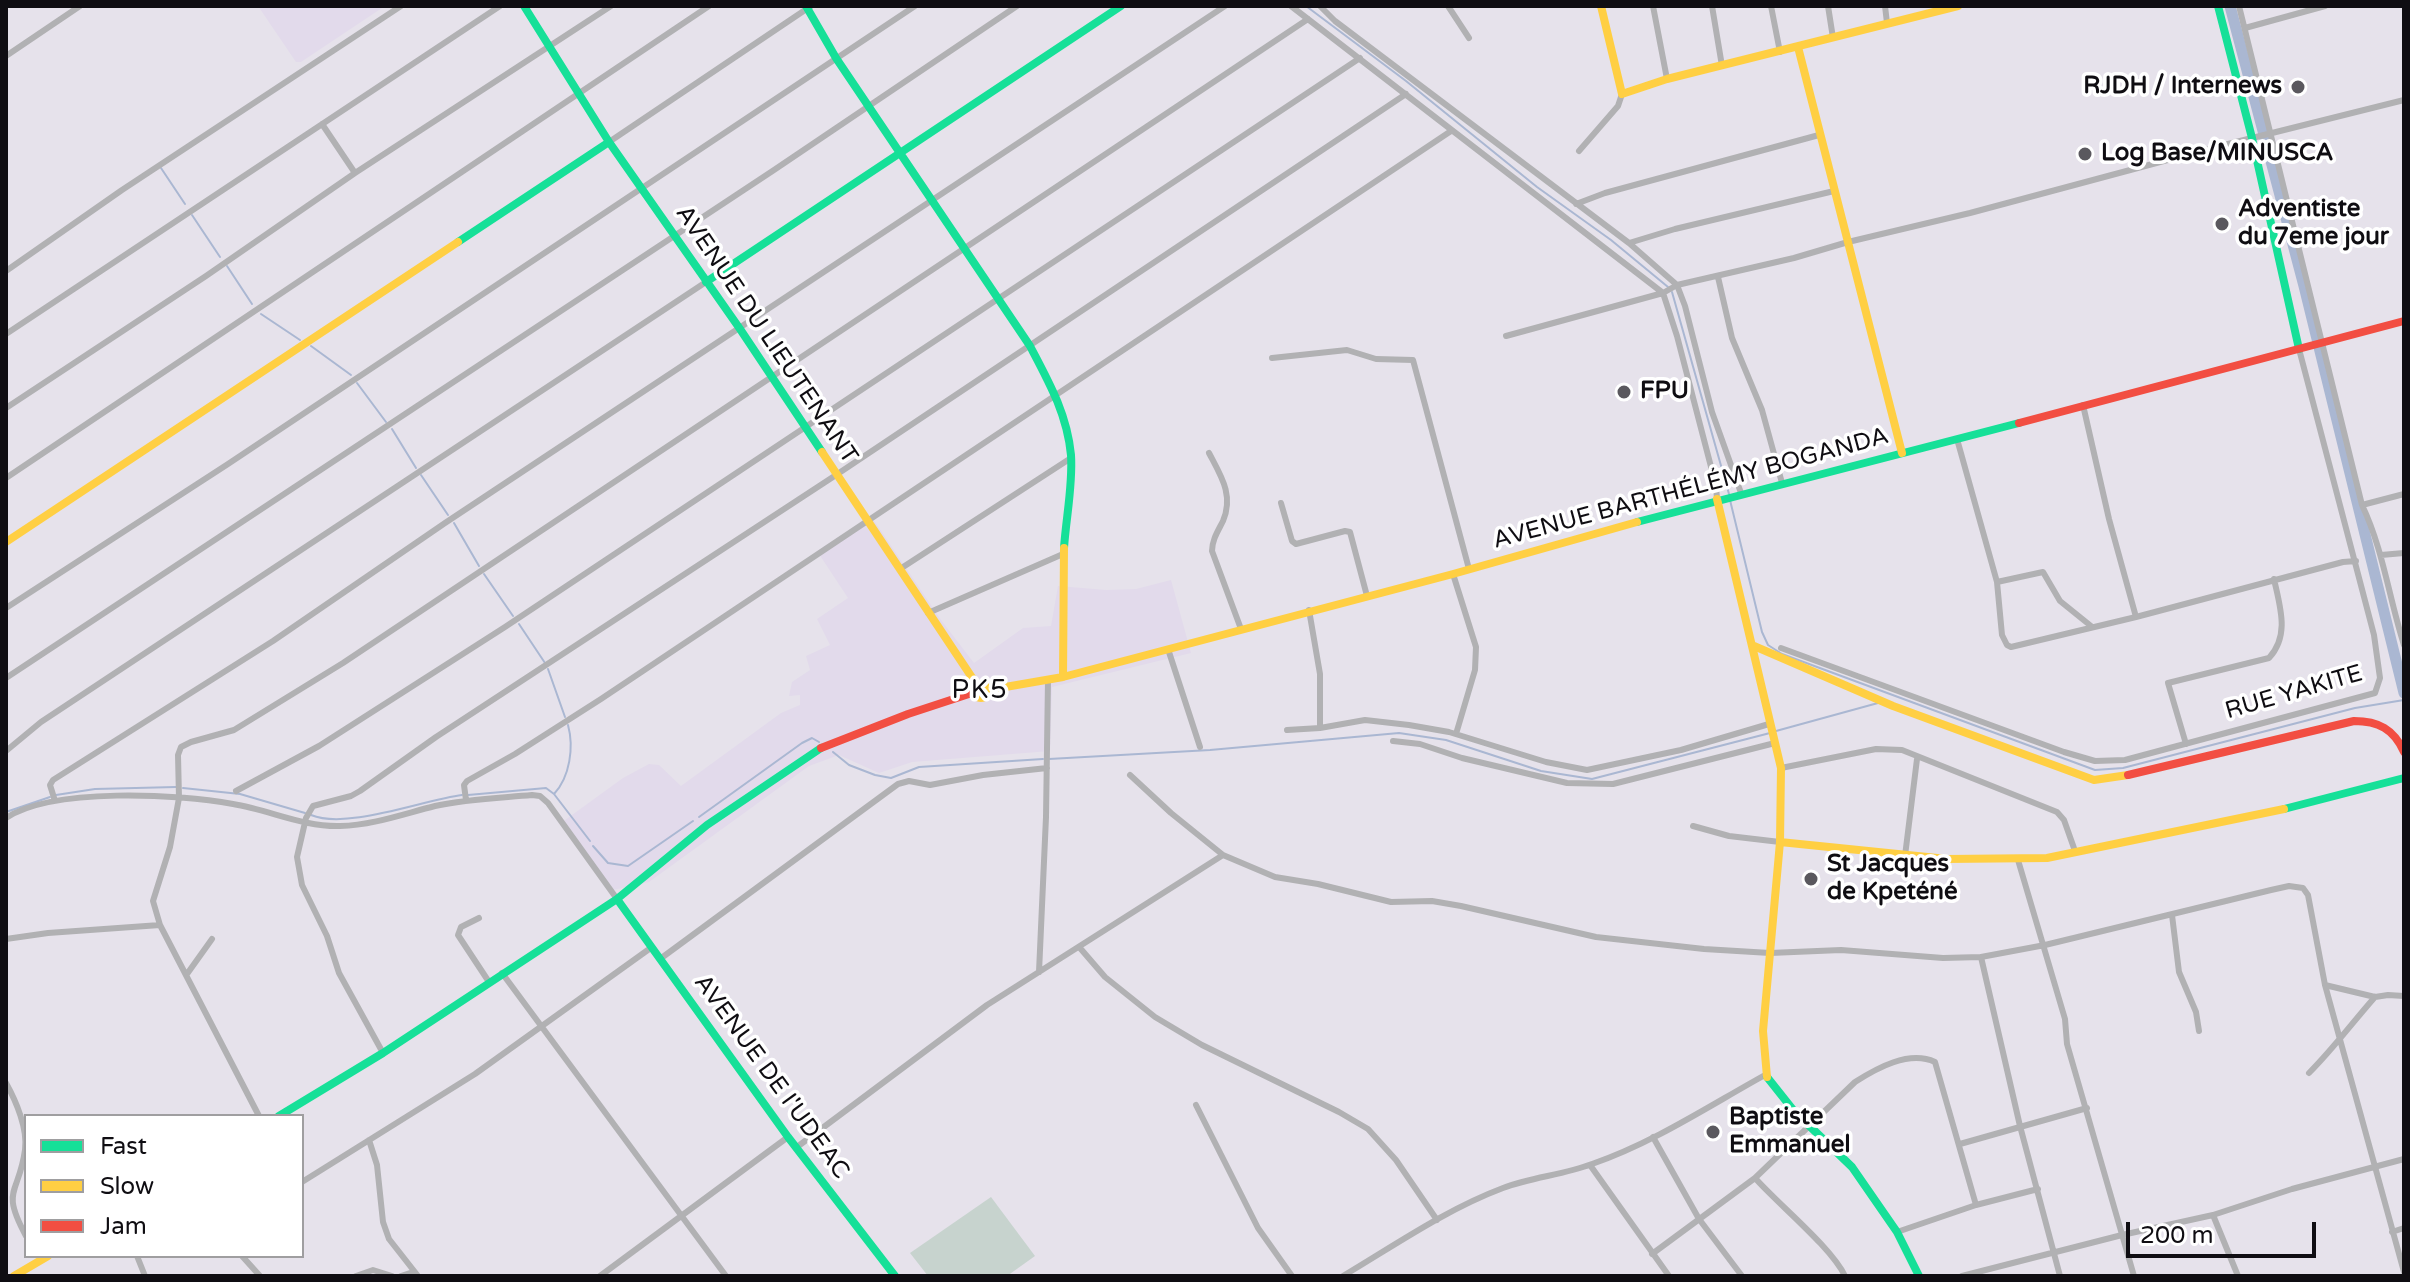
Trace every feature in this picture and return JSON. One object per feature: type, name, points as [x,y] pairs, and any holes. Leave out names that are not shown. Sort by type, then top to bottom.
[{"type":"street","points":[[6,56],[80,6]]},
{"type":"street","points":[[6,271],[122,190],[401,6]]},
{"type":"street","points":[[6,334],[500,6]]},
{"type":"street","name":"AVENUE DU LIEUTENANT","points":[[524,6],[609,142],[772,376],[976,689]]},
{"type":"street","points":[[6,408],[355,173],[611,6]]},
{"type":"street","points":[[6,478],[709,6]]},
{"type":"street","points":[[6,608],[228,464],[915,6]]},
{"type":"street","points":[[6,678],[1017,6]]},
{"type":"street","points":[[6,751],[41,722],[1121,6]]},
{"type":"street","points":[[55,801],[50,785],[53,780],[273,641],[445,523],[1225,6]]},
{"type":"street","points":[[1291,6],[1663,293],[1720,498],[1781,768],[1780,842],[1763,1031],[1765,1075],[1794,1111],[1852,1167],[1897,1232],[1919,1276]]},
{"type":"street","points":[[1448,6],[1469,38]]},
{"type":"street","points":[[1579,151],[1618,106],[1622,94],[1601,6]]},
{"type":"street","points":[[1653,6],[1667,79]]},
{"type":"street","points":[[1712,6],[1722,67]]},
{"type":"street","points":[[1771,6],[1780,52]]},
{"type":"street","points":[[1828,6],[1833,38]]},
{"type":"street","points":[[1885,6],[1887,23]]},
{"type":"street","points":[[1622,94],[1667,79],[1958,6]]},
{"type":"street","name":"RUE YAKITE","points":[[1781,648],[2095,761],[2125,760],[2375,693],[2380,678],[2374,635],[2218,6]]},
{"type":"street","points":[[2239,6],[2362,505],[2381,555],[2404,645]]},
{"type":"street","points":[[2245,28],[2325,6]]},
{"type":"street","points":[[6,542],[808,7],[836,58],[1030,346],[1056,395],[1065,421],[1071,458],[1063,554],[1063,677]]},
{"type":"street","points":[[1324,7],[1335,21],[1629,243],[1677,285],[1738,493]]},
{"type":"street","points":[[258,1114],[160,925],[153,901],[170,847],[179,798],[178,755],[181,747],[234,730],[343,663],[1308,19]]},
{"type":"street","points":[[1798,47],[1902,453]]},
{"type":"street","points":[[236,791],[319,746],[457,659],[1360,58]]},
{"type":"street","points":[[383,1053],[339,973],[327,936],[302,885],[297,857],[313,806],[360,791],[436,737],[836,475],[1406,94]]},
{"type":"street","points":[[1506,336],[1663,293],[1677,285],[1970,213],[2403,98]]},
{"type":"street","points":[[322,124],[355,173]]},
{"type":"street","points":[[466,796],[467,781],[601,699],[1451,131]]},
{"type":"street","points":[[1576,204],[1605,193],[1819,135]]},
{"type":"street","points":[[1629,243],[1834,191]]},
{"type":"street","points":[[1718,277],[1732,338],[1762,410],[1782,483]]},
{"type":"street","name":"AVENUE BARTHÉLÉMY BOGANDA","points":[[976,689],[983,685],[988,690],[1063,677],[1453,574],[1738,493],[1957,439],[2404,321]]},
{"type":"street","points":[[1272,358],[1347,350],[1376,359],[1413,360],[1469,569]]},
{"type":"street","points":[[2083,405],[2109,519],[2136,617]]},
{"type":"street","points":[[1957,439],[1997,582],[2002,635],[2011,647],[2356,561]]},
{"type":"street","points":[[1209,453],[1226,485],[1228,499],[1228,509],[1212,543],[1212,551],[1241,629]]},
{"type":"street","points":[[900,569],[1071,458]]},
{"type":"street","points":[[2362,505],[2404,494]]},
{"type":"street","points":[[1281,503],[1292,541],[1296,544],[1350,532],[1367,596]]},
{"type":"street","points":[[2381,555],[2404,553]]},
{"type":"street","points":[[928,613],[1063,554]]},
{"type":"street","points":[[1997,582],[2043,572],[2060,601],[2091,626]]},
{"type":"street","points":[[1453,574],[1476,647],[1475,670],[1456,734]]},
{"type":"street","points":[[2186,744],[2168,683],[2269,658],[2280,646],[2282,619],[2274,579]]},
{"type":"street","points":[[1309,610],[1320,674],[1320,728]]},
{"type":"street","points":[[1754,646],[1893,706],[2094,780],[2110,779],[2354,721],[2369,720],[2387,726],[2400,741],[2404,752]]},
{"type":"street","points":[[1168,649],[1200,747]]},
{"type":"street","points":[[1039,972],[1048,680]]},
{"type":"street","points":[[282,1114],[383,1053],[617,899],[707,825],[814,751],[976,689]]},
{"type":"street","points":[[1287,730],[1365,720],[1456,734],[1546,762],[1587,770],[1681,750],[1770,726]]},
{"type":"street","points":[[1426,747],[1431,729]]},
{"type":"street","points":[[1393,741],[1543,778],[1591,785],[1613,784],[1774,741]]},
{"type":"street","points":[[1781,768],[1889,748],[1902,750],[1917,759],[2057,812],[2064,820],[2075,851]]},
{"type":"street","points":[[1905,856],[1917,759]]},
{"type":"street","points":[[660,959],[898,784],[909,781],[930,785],[1047,767]]},
{"type":"street","points":[[1130,775],[1223,855],[1275,877],[1391,902],[1432,901],[1461,906],[1596,937],[1770,953],[1841,950],[1943,958],[1981,957],[2045,945],[2289,886],[2303,888],[2308,895],[2325,985],[2404,1272]]},
{"type":"street","points":[[1693,826],[1729,836],[1905,856],[2018,860],[2290,808],[2404,778]]},
{"type":"street","points":[[6,818],[27,808],[55,801],[122,797],[232,803],[307,818],[360,824],[466,796],[540,796],[568,829],[617,899]]},
{"type":"street","points":[[797,1147],[987,1005],[1223,855]]},
{"type":"street","points":[[2018,860],[2045,945],[2065,1019],[2067,1044],[2134,1276]]},
{"type":"street","name":"AVENUE DE I'UDEAC","points":[[617,899],[788,1137],[895,1276]]},
{"type":"street","points":[[2172,915],[2179,972],[2196,1012],[2199,1031]]},
{"type":"street","points":[[479,918],[461,927],[458,935],[489,982]]},
{"type":"street","points":[[6,939],[160,925]]},
{"type":"street","points":[[187,974],[212,939]]},
{"type":"street","points":[[304,1181],[475,1074],[652,947]]},
{"type":"street","points":[[1080,948],[1105,977],[1155,1017],[1202,1045],[1368,1129],[1396,1160],[1437,1220]]},
{"type":"street","points":[[1981,957],[2020,1126],[2060,1276]]},
{"type":"street","points":[[502,973],[726,1276]]},
{"type":"street","points":[[2325,985],[2375,997],[2388,995],[2403,999]]},
{"type":"street","points":[[2309,1073],[2375,997]]},
{"type":"street","points":[[1652,1254],[1755,1178],[1855,1082],[1872,1071],[1897,1062],[1927,1058],[1935,1062],[1976,1205]]},
{"type":"street","points":[[1343,1276],[1437,1220],[1502,1188],[1590,1165],[1653,1137],[1765,1075]]},
{"type":"street","points":[[6,1083],[24,1132]]},
{"type":"street","points":[[1196,1105],[1258,1228],[1292,1276]]},
{"type":"street","points":[[1960,1144],[2087,1108]]},
{"type":"street","points":[[605,1275],[788,1137]]},
{"type":"street","points":[[1653,1137],[1699,1219],[1742,1276]]},
{"type":"street","points":[[369,1140],[377,1165],[380,1202],[389,1239],[418,1276]]},
{"type":"street","points":[[24,1149],[21,1165],[7,1197],[8,1211],[24,1233]]},
{"type":"street","points":[[1962,1276],[2213,1215],[2404,1159]]},
{"type":"street","points":[[1590,1165],[1669,1276]]},
{"type":"street","points":[[1755,1178],[1826,1250],[1845,1276]]},
{"type":"street","points":[[1897,1232],[1976,1205],[2038,1189]]},
{"type":"street","points":[[2213,1215],[2238,1276]]},
{"type":"street","points":[[2392,1232],[2404,1228]]},
{"type":"street","points":[[14,1276],[41,1258]]},
{"type":"street","points":[[244,1258],[260,1276]]},
{"type":"street","points":[[356,1276],[373,1270],[392,1276]]},
{"type":"street","points":[[401,1276],[410,1273],[418,1276]]},
{"type":"shaded area","points":[[258,6],[385,6],[301,62],[296,62]]},
{"type":"shaded area","points":[[871,516],[974,663],[1023,628],[1051,626],[1058,586],[1136,589],[1171,580],[1191,653],[1052,687],[1050,751],[912,762],[879,773],[839,755],[809,766],[649,882],[613,890],[561,823],[623,778],[649,764],[659,765],[681,786],[781,713],[800,705],[800,695],[789,696],[792,682],[810,670],[806,656],[830,645],[817,619],[848,598],[817,551]]},
{"type":"shaded area","points":[[991,1197],[1035,1256],[1007,1276],[928,1276],[910,1253]]},
{"type":"waterway","points":[[1306,6],[1668,287]]},
{"type":"waterway","points":[[2230,6],[2304,286],[2404,693]]},
{"type":"waterway","points":[[161,168],[185,204]]},
{"type":"waterway","points":[[192,215],[220,257]]},
{"type":"waterway","points":[[227,266],[252,304]]},
{"type":"waterway","points":[[1672,292],[1729,494]]},
{"type":"waterway","points":[[261,314],[300,340]]},
{"type":"waterway","points":[[311,346],[351,375]]},
{"type":"waterway","points":[[357,383],[386,422]]},
{"type":"waterway","points":[[392,429],[416,468]]},
{"type":"waterway","points":[[421,475],[448,515]]},
{"type":"waterway","points":[[1730,500],[1762,632],[1768,645],[1782,654],[2095,770],[2123,768],[2355,708],[2404,700]]},
{"type":"waterway","points":[[454,523],[479,566]]},
{"type":"waterway","points":[[484,574],[513,616]]},
{"type":"waterway","points":[[519,624],[545,663]]},
{"type":"waterway","points":[[548,669],[565,717]]},
{"type":"waterway","points":[[1776,731],[1878,703]]},
{"type":"waterway","points":[[554,794],[564,779],[569,761],[571,743],[568,725]]},
{"type":"waterway","points":[[1049,759],[1210,750],[1399,733],[1446,740],[1541,771],[1592,779],[1770,733]]},
{"type":"waterway","points":[[699,817],[802,743],[812,738],[819,742]]},
{"type":"waterway","points":[[833,752],[849,765],[891,778],[919,767],[1043,759]]},
{"type":"waterway","points":[[56,795],[95,789],[176,787]]},
{"type":"waterway","points":[[183,788],[240,794],[305,813]]},
{"type":"waterway","points":[[468,795],[546,788],[590,841]]},
{"type":"waterway","points":[[311,815],[326,819],[364,817],[462,795]]},
{"type":"waterway","points":[[6,812],[50,797]]},
{"type":"waterway","points":[[593,846],[608,863],[628,866],[693,821]]},
{"type":"traffic: fast","points":[[524,6],[609,142],[822,452]]},
{"type":"traffic: fast","points":[[806,6],[836,58],[1030,346],[1050,385],[1066,426],[1071,455],[1064,548]]},
{"type":"traffic: fast","points":[[706,282],[1121,6]]},
{"type":"traffic: fast","points":[[2218,6],[2252,138],[2299,349]]},
{"type":"traffic: fast","points":[[458,242],[609,142]]},
{"type":"traffic: fast","points":[[1637,522],[2019,423]]},
{"type":"traffic: fast","points":[[282,1114],[383,1053],[617,899],[707,825],[821,748]]},
{"type":"traffic: fast","points":[[2284,809],[2404,778]]},
{"type":"traffic: fast","points":[[617,899],[788,1137],[895,1276]]},
{"type":"traffic: fast","points":[[1767,1077],[1794,1111],[1852,1167],[1897,1232],[1919,1276]]},
{"type":"traffic: slow","points":[[1601,6],[1622,94],[1667,79],[1958,6]]},
{"type":"traffic: slow","points":[[1798,47],[1902,453]]},
{"type":"traffic: slow","points":[[6,542],[458,242]]},
{"type":"traffic: slow","points":[[822,452],[977,685]]},
{"type":"traffic: slow","points":[[1717,499],[1781,768],[1780,842],[1763,1031],[1767,1077]]},
{"type":"traffic: slow","points":[[988,690],[1063,677],[1637,522]]},
{"type":"traffic: slow","points":[[1063,677],[1064,548]]},
{"type":"traffic: slow","points":[[1754,646],[1893,706],[2094,780],[2128,775]]},
{"type":"traffic: slow","points":[[981,684],[988,691],[981,698],[974,691],[981,684]]},
{"type":"traffic: slow","points":[[1780,842],[1947,859],[2047,858],[2284,809]]},
{"type":"traffic: slow","points":[[14,1276],[45,1258]]},
{"type":"traffic: jam","points":[[2019,423],[2404,321]]},
{"type":"traffic: jam","points":[[821,748],[975,692]]},
{"type":"traffic: jam","points":[[2128,775],[2354,721],[2384,728],[2395,737],[2404,752]]},
{"type":"place","name":"RJDH / Internews","points":[[2298,87]]},
{"type":"place","name":"Log Base/MINUSCA","points":[[2085,154]]},
{"type":"place","name":"Adventiste du 7eme jour","points":[[2222,224]]},
{"type":"place","name":"FPU","points":[[1624,392]]},
{"type":"place","name":"St Jacques de Kpeténé","points":[[1811,879]]},
{"type":"place","name":"Baptiste Emmanuel","points":[[1713,1132]]},
{"type":"district","name":"PK5","points":[[980,691]]}]
